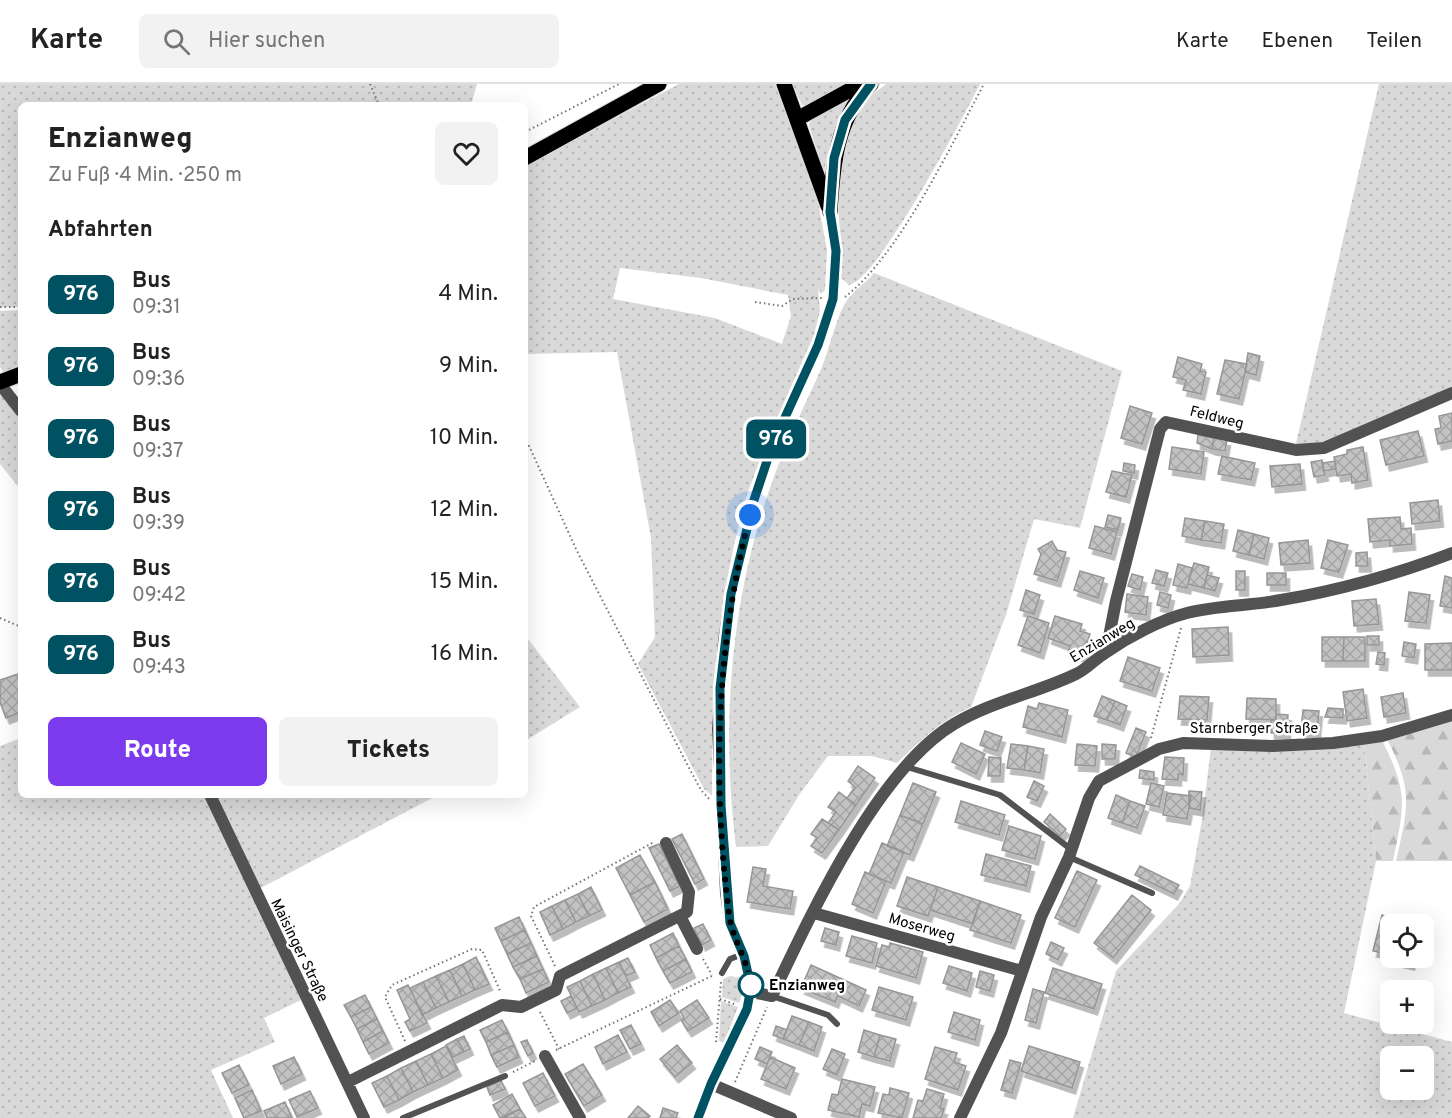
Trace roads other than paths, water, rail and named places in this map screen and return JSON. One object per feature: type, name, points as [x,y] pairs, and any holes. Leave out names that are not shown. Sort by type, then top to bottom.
[{"type":"main road","points":[[528,156],[659,84]]},
{"type":"main road","points":[[784,84],[830,212]]},
{"type":"main road","points":[[797,119],[861,84]]},
{"type":"main road","points":[[830,212],[834,158],[845,120],[871,84]]},
{"type":"main road","points":[[0,383],[18,375]]},
{"type":"street","points":[[698,1118],[711,1084],[747,1009],[751,992],[750,975],[730,923],[721,805],[720,688],[731,594],[754,500],[772,446],[839,298],[836,251],[830,212]]},
{"type":"street","points":[[0,383],[18,407]]},
{"type":"street","name":"Feldweg","points":[[1106,652],[1116,601],[1160,429],[1166,422],[1296,450],[1323,448],[1452,393]]},
{"type":"street","name":"Enzianweg","points":[[772,996],[813,913],[867,817],[907,767],[936,736],[955,723],[1078,674],[1106,652],[1186,613],[1280,601],[1338,588],[1392,574],[1452,553]]},
{"type":"street","name":"Starnberger Straße","points":[[960,1118],[1001,1033],[1041,917],[1070,853],[1089,798],[1099,781],[1146,756],[1183,743],[1273,746],[1334,743],[1382,736],[1452,715]]},
{"type":"street","name":"Maisinger Straße","points":[[211,798],[364,1118]]},
{"type":"street","points":[[348,1082],[502,1005],[521,1007],[556,990],[560,976],[689,910],[689,892],[666,843]]},
{"type":"street","name":"Moserweg","points":[[813,913],[1022,971]]},
{"type":"street","points":[[680,916],[697,949]]},
{"type":"street","points":[[751,992],[772,996]]},
{"type":"street","points":[[545,1056],[580,1118]]},
{"type":"street","points":[[711,1084],[791,1118]]},
{"type":"lane","points":[[907,767],[1000,795],[1070,853],[1152,893]]},
{"type":"lane","points":[[722,973],[730,959],[743,954]]},
{"type":"lane","points":[[772,996],[828,1016],[837,1024]]},
{"type":"lane","points":[[403,1118],[505,1076]]},
{"type":"place","name":"Enzianweg","points":[[751,985]]}]
